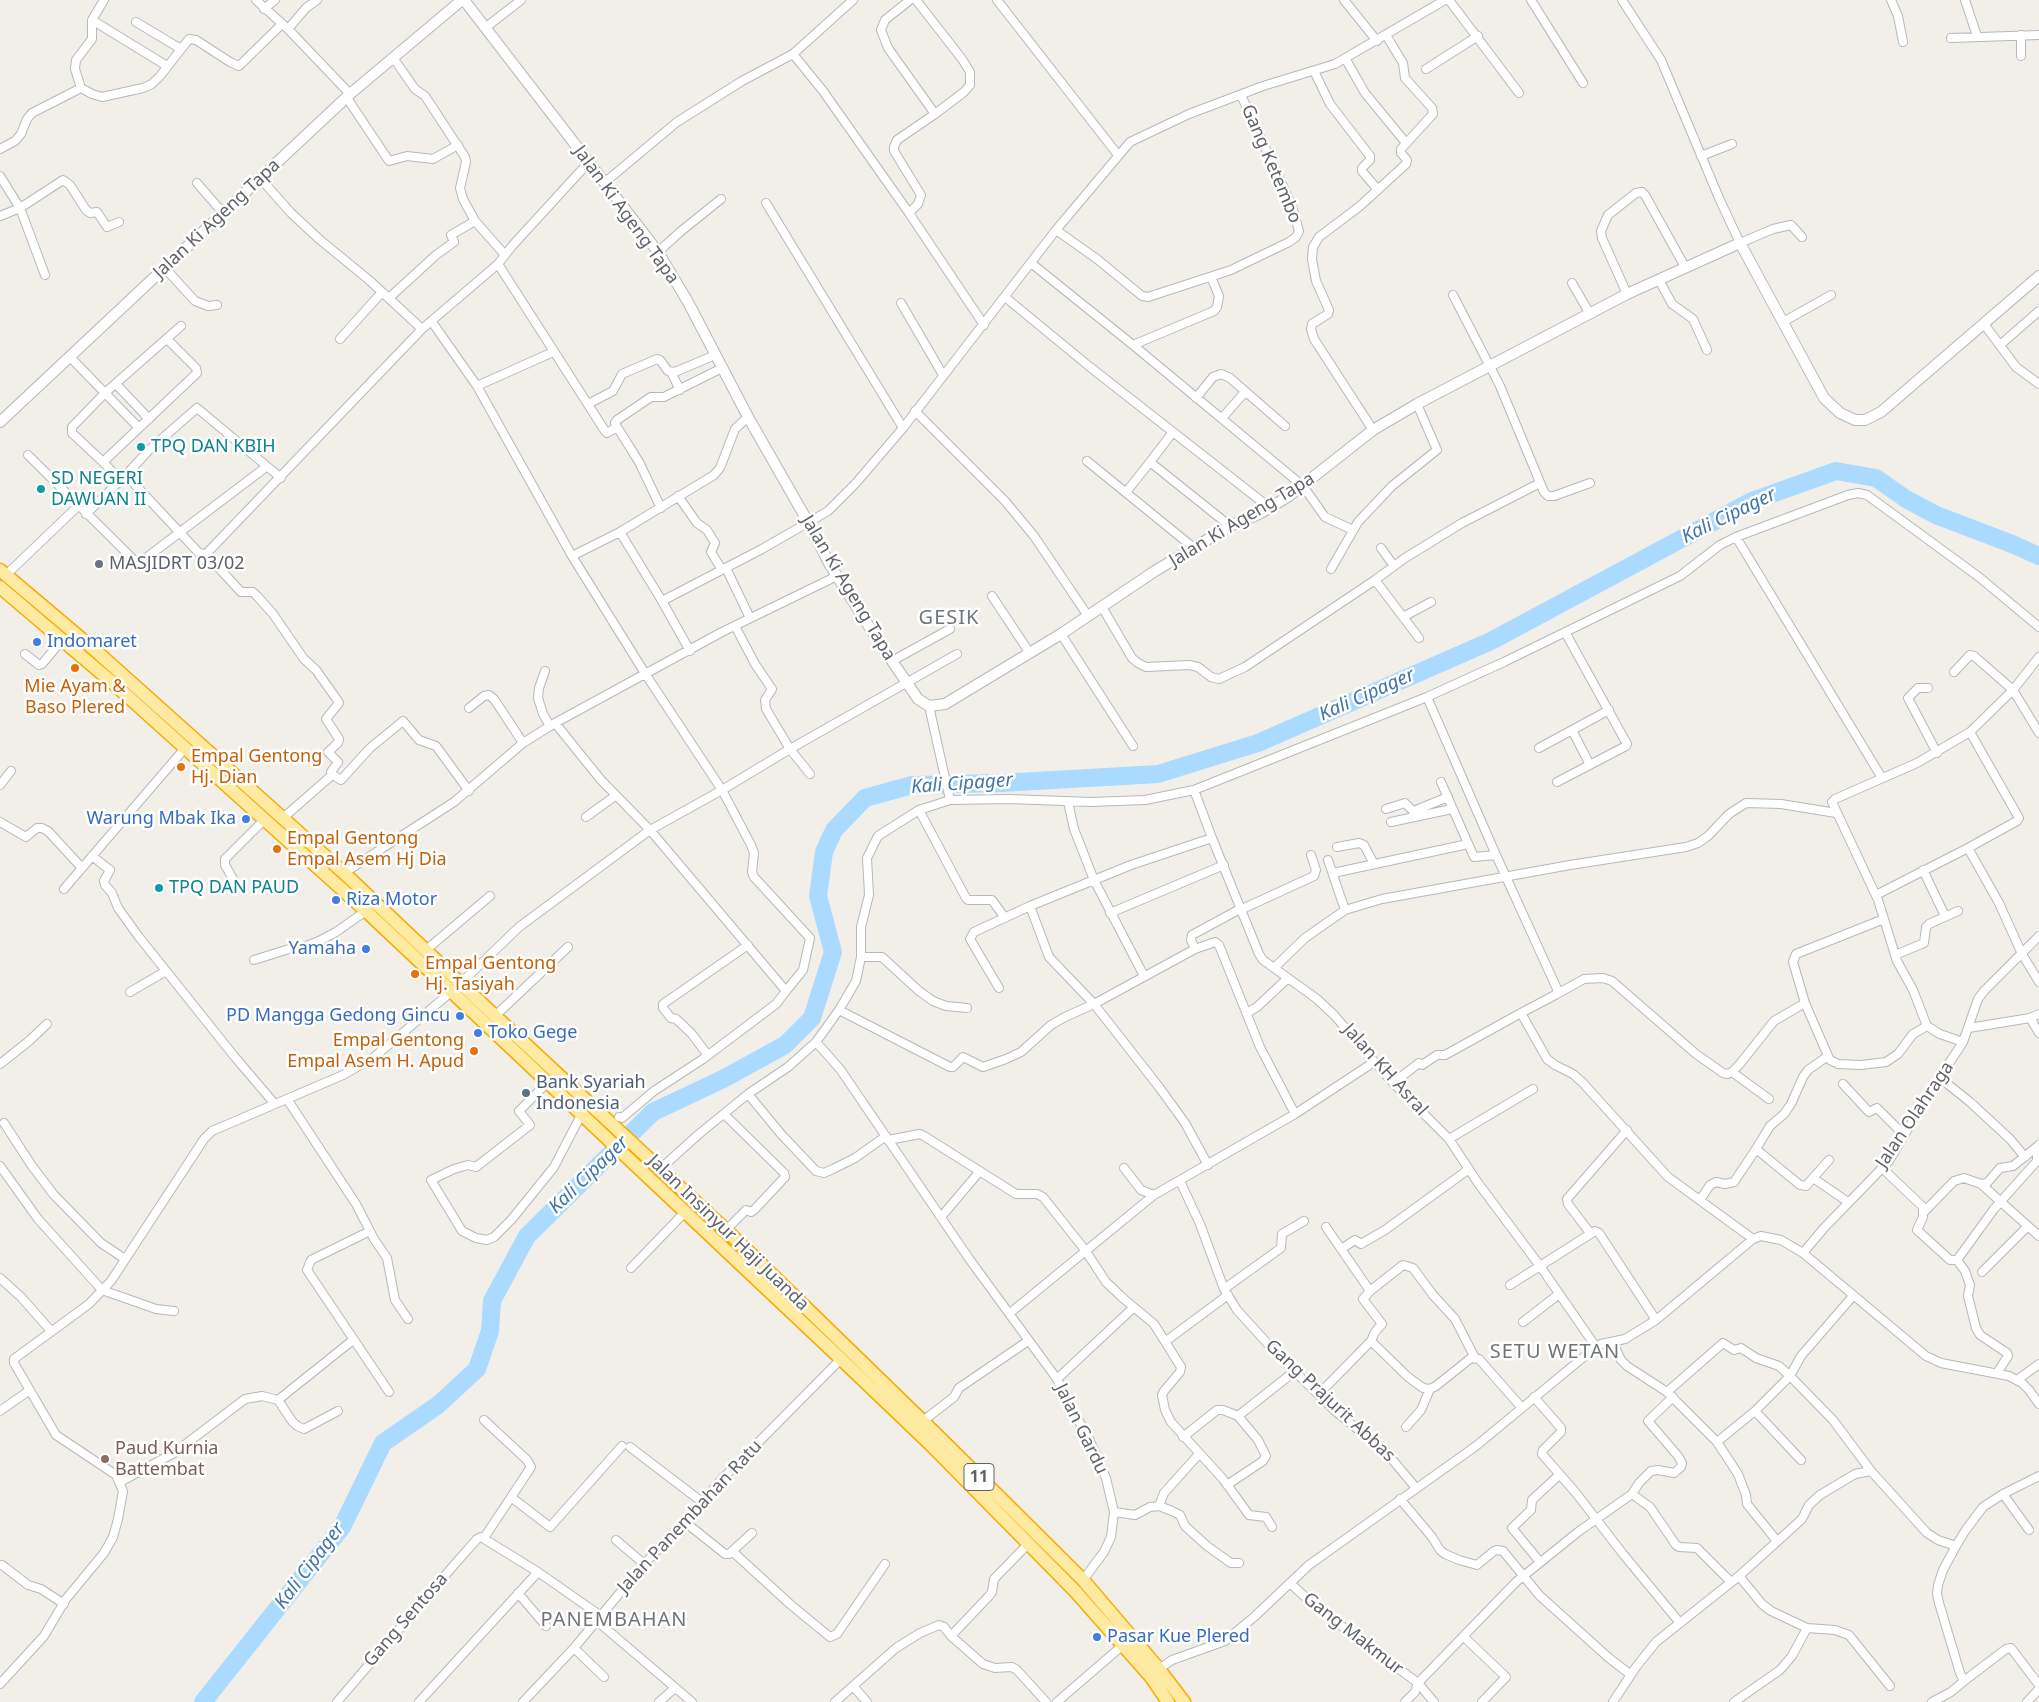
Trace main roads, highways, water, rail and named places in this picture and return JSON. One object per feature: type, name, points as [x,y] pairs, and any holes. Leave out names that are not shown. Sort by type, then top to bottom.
[{"type":"highway","name":"Jalan Insinyur Haji Juanda","points":[[3,573],[122,674],[344,873],[495,1016],[613,1118],[644,1154],[726,1230],[756,1270],[841,1359],[935,1441],[1083,1580],[1159,1669],[1184,1702]]},
{"type":"highway","name":"Jalan Insinyur Haji Juanda","points":[[0,587],[114,684],[265,819],[366,911],[599,1133],[685,1212],[756,1270],[923,1421],[935,1441],[1123,1645],[1167,1702]]},
{"type":"highway","points":[[87,661],[96,651]]},
{"type":"highway","points":[[114,684],[122,674]]},
{"type":"waterway","name":"Kali Cipager","points":[[203,1702],[342,1527],[383,1443],[438,1405],[477,1369],[490,1331],[492,1301],[527,1236],[653,1112],[723,1079],[785,1045],[812,1018],[833,952],[818,896],[824,852],[834,830],[865,798],[912,785],[1001,783],[1158,774],[1258,743],[1491,641],[1752,501],[1836,471],[1876,478],[1906,499],[1936,515],[2039,556]]},
{"type":"place","name":"TPQ DAN KBIH","points":[[141,447]]},
{"type":"place","name":"SD NEGERI DAWUAN II","points":[[41,489]]},
{"type":"place","name":"MASJIDRT 03/02","points":[[99,564]]},
{"type":"place","name":"Indomaret","points":[[37,642]]},
{"type":"place","name":"Mie Ayam & Baso Plered","points":[[75,668]]},
{"type":"place","name":"Empal Gentong Hj. Dian","points":[[181,767]]},
{"type":"place","name":"Warung Mbak Ika","points":[[246,819]]},
{"type":"place","name":"Empal Gentong Empal Asem Hj Dia","points":[[277,849]]},
{"type":"place","name":"TPQ DAN PAUD","points":[[159,888]]},
{"type":"place","name":"Riza Motor","points":[[336,900]]},
{"type":"place","name":"Yamaha","points":[[366,949]]},
{"type":"place","name":"Empal Gentong Hj. Tasiyah","points":[[415,974]]},
{"type":"place","name":"PD Mangga Gedong Gincu","points":[[460,1016]]},
{"type":"place","name":"Toko Gege","points":[[478,1033]]},
{"type":"place","name":"Empal Gentong Empal Asem H. Apud","points":[[474,1051]]},
{"type":"place","name":"Bank Syariah Indonesia","points":[[526,1093]]},
{"type":"place","name":"Paud Kurnia Battembat","points":[[105,1459]]},
{"type":"place","name":"Pasar Kue Plered","points":[[1097,1637]]},
{"type":"district","name":"GESIK","points":[[949,618]]},
{"type":"district","name":"SETU WETAN","points":[[1555,1352]]},
{"type":"district","name":"PANEMBAHAN","points":[[614,1620]]}]
